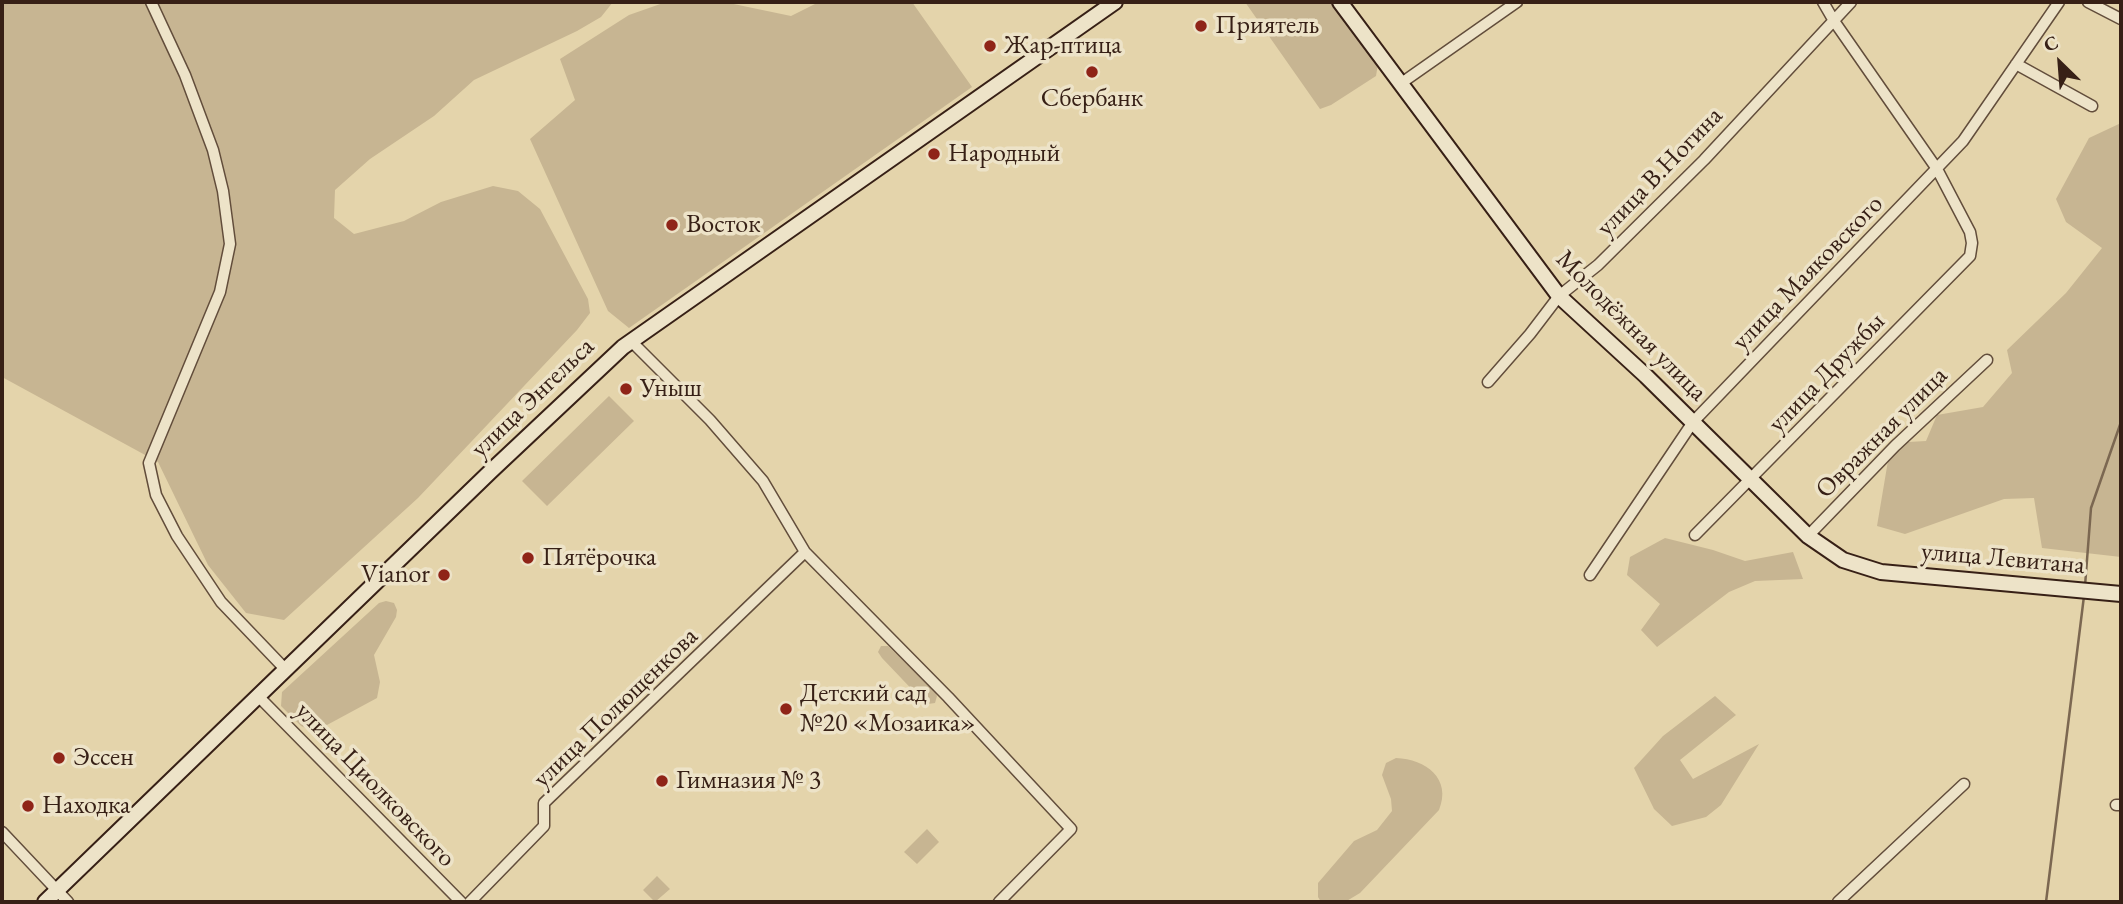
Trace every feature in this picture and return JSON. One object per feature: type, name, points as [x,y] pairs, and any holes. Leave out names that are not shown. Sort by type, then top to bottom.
[{"type":"main road","name":"улица Энгельса","points":[[45,902],[491,471],[631,341],[1115,2]]},
{"type":"main road","name":"Молодёжная улица","points":[[1340,2],[1559,296],[1693,422],[1808,536],[1843,560],[1881,572]]},
{"type":"main road","name":"улица Левитана","points":[[1881,572],[2120,594]]},
{"type":"street","points":[[152,2],[185,75],[213,150],[223,191],[230,244],[220,292],[149,463],[152,484],[177,536],[221,602],[286,670]]},
{"type":"street","points":[[1400,84],[1517,2]]},
{"type":"street","points":[[1822,2],[1937,169]]},
{"type":"street","name":"улица В.Ногина","points":[[1488,382],[1559,296],[1598,265],[1689,175],[1851,2]]},
{"type":"street","name":"улица Маяковского","points":[[1590,575],[1693,422],[1963,141],[2059,2]]},
{"type":"street","points":[[2088,2],[2121,19]]},
{"type":"street","points":[[2016,64],[2092,106]]},
{"type":"street","name":"улица Дружбы","points":[[1695,535],[1970,256],[1970,232],[1937,169]]},
{"type":"street","points":[[631,341],[710,421],[763,481],[805,552],[948,697],[1072,829],[999,902]]},
{"type":"street","name":"Овражная улица","points":[[1808,536],[1895,446],[1987,360]]},
{"type":"street","name":"улица Полющенкова","points":[[470,902],[544,826],[544,803],[805,552]]},
{"type":"street","name":"улица Циолковского","points":[[259,697],[461,902]]},
{"type":"street","points":[[1838,902],[1964,784]]},
{"type":"street","points":[[2,832],[68,902]]},
{"type":"shaded area","points":[[2,2],[613,2],[601,17],[577,31],[474,80],[434,116],[370,159],[335,190],[334,218],[354,234],[404,221],[441,202],[493,186],[518,191],[540,209],[588,299],[590,313],[418,498],[284,620],[246,613],[208,565],[158,462],[2,377]]},
{"type":"shaded area","name":"Восток","points":[[666,2],[724,2],[791,16],[819,2],[912,2],[972,87],[629,328],[608,311],[530,139],[575,100],[560,59],[629,15]]},
{"type":"shaded area","points":[[1245,2],[1333,2],[1376,58],[1376,76],[1331,105],[1320,109]]},
{"type":"shaded area","points":[[2121,123],[2121,557],[2042,548],[2034,498],[2004,499],[1905,534],[1877,526],[1891,443],[1926,441],[1937,415],[1983,407],[2012,373],[2007,350],[2066,293],[2102,248],[2066,222],[2056,199],[2089,138]]},
{"type":"shaded area","points":[[609,396],[634,421],[547,506],[522,481]]},
{"type":"shaded area","points":[[1665,538],[1745,561],[1793,552],[1803,579],[1755,581],[1729,592],[1657,647],[1641,630],[1660,604],[1627,575],[1630,557]]},
{"type":"shaded area","points":[[379,603],[394,603],[397,610],[396,617],[374,655],[380,682],[377,698],[314,732],[301,726],[281,706],[282,692]]},
{"type":"shaded area","points":[[881,646],[888,646],[934,690],[937,696],[935,703],[928,704],[922,700],[882,658],[878,652]]},
{"type":"shaded area","points":[[1715,696],[1736,715],[1680,760],[1693,779],[1759,744],[1721,805],[1706,817],[1672,826],[1654,809],[1634,768],[1663,736]]},
{"type":"shaded area","points":[[1396,758],[1417,762],[1434,773],[1442,789],[1439,810],[1360,893],[1345,902],[1321,902],[1318,897],[1318,883],[1354,841],[1377,830],[1392,811],[1391,799],[1382,775],[1386,763]]},
{"type":"shaded area","points":[[927,829],[939,842],[917,864],[904,852]]},
{"type":"shaded area","points":[[657,876],[670,889],[655,902],[643,890]]},
{"type":"waterway","points":[[2085,586],[2091,508],[2121,422]]},
{"type":"waterway","points":[[2046,902],[2084,596]]},
{"type":"place","name":"Приятель","points":[[1201,26]]},
{"type":"place","name":"Жар-птица","points":[[990,46]]},
{"type":"place","name":"Сбербанк","points":[[1092,72]]},
{"type":"place","name":"Народный","points":[[934,154]]},
{"type":"place","name":"Восток","points":[[672,225]]},
{"type":"place","name":"Уныш","points":[[626,389]]},
{"type":"place","name":"Пятёрочка","points":[[528,558]]},
{"type":"place","name":"Vianor","points":[[444,575]]},
{"type":"place","name":"Детский сад №20 «Мозаика»","points":[[786,709]]},
{"type":"place","name":"Эссен","points":[[59,758]]},
{"type":"place","name":"Гимназия № 3","points":[[662,781]]},
{"type":"place","name":"Находка","points":[[28,806]]}]
